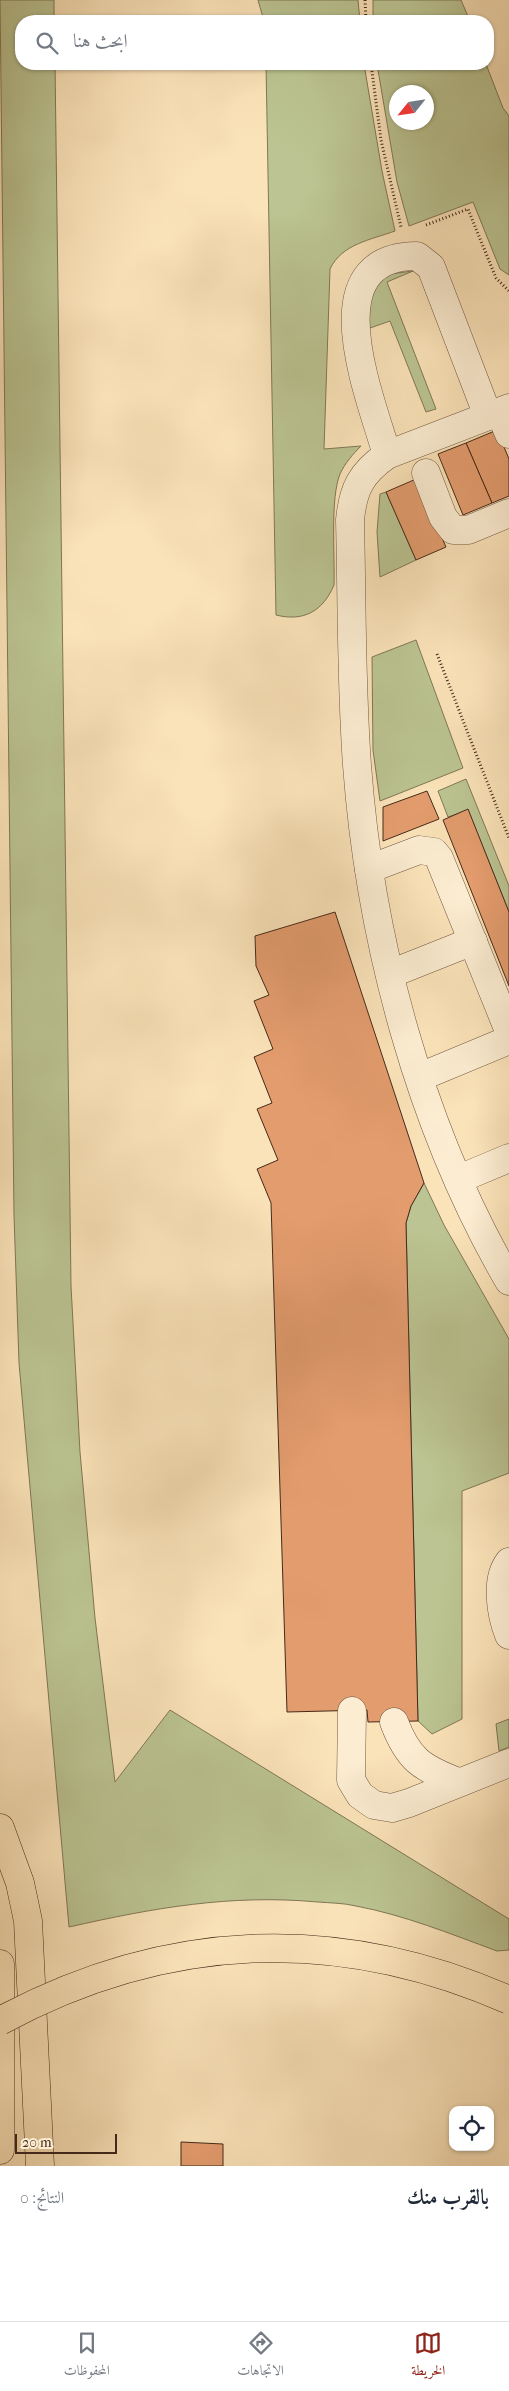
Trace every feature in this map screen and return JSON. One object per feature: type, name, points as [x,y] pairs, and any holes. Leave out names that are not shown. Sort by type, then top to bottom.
[{"type":"highway","points":[[0,1828],[20,1883],[28,1921],[40,2166]]},
{"type":"highway","points":[[0,2020],[42,1998],[86,1980],[131,1966],[178,1956],[265,1948],[352,1954],[394,1961],[469,1984],[509,2000]]},
{"type":"highway","points":[[0,1964],[0,2150]]},
{"type":"lane","points":[[387,455],[361,359],[356,308],[357,293],[363,280],[372,270],[405,245],[431,267],[502,417],[387,455],[373,464],[360,480],[352,499],[350,520],[357,764],[369,870],[390,974],[420,1078],[458,1179],[508,1278]]},
{"type":"lane","points":[[426,473],[443,517],[453,530],[468,530],[509,513]]},
{"type":"lane","points":[[369,870],[419,850],[434,852],[439,858],[509,1031]]},
{"type":"lane","points":[[390,974],[473,941]]},
{"type":"lane","points":[[420,1078],[509,1040]]},
{"type":"lane","points":[[458,1179],[509,1158]]},
{"type":"lane","points":[[509,1562],[502,1578],[501,1592],[509,1635]]},
{"type":"lane","points":[[352,1711],[351,1780],[360,1795],[374,1805],[392,1808],[458,1782],[507,1769]]},
{"type":"lane","points":[[394,1722],[401,1741],[410,1755],[422,1766],[458,1782]]},
{"type":"path","points":[[365,0],[366,15]]},
{"type":"path","points":[[372,70],[382,140],[405,245],[468,209],[496,278],[509,291]]},
{"type":"path","points":[[436,654],[509,838]]},
{"type":"green space","points":[[0,0],[54,0],[54,15],[15,15],[15,70],[55,70],[71,1286],[80,1452],[95,1618],[115,1782],[170,1710],[509,1919],[509,1950],[497,1951],[392,1914],[351,1905],[286,1900],[223,1901],[192,1904],[69,1927],[19,1363],[14,1215]]},
{"type":"green space","points":[[258,0],[358,0],[359,15],[262,15]]},
{"type":"green space","points":[[373,0],[461,0],[467,15],[373,15]]},
{"type":"green space","points":[[266,70],[365,70],[382,171],[395,231],[349,248],[335,261],[330,269],[324,449],[361,446],[344,466],[337,485],[334,512],[334,585],[324,602],[311,612],[295,617],[276,615]]},
{"type":"green space","points":[[378,70],[488,70],[503,108],[509,116],[509,275],[500,269],[473,202],[409,226],[397,182]]},
{"type":"green space","points":[[413,271],[387,282],[436,409],[426,412],[390,321],[367,329],[367,295],[381,275]]},
{"type":"green space","points":[[386,492],[416,560],[380,577],[377,532],[380,494]]},
{"type":"green space","points":[[416,640],[463,768],[380,801],[373,750],[372,657]]},
{"type":"green space","points":[[466,779],[509,886],[509,912],[468,810],[448,817],[438,791]]},
{"type":"green space","points":[[424,1183],[444,1225],[509,1339],[509,1473],[462,1491],[462,1719],[432,1734],[418,1721],[406,1223],[411,1206]]},
{"type":"green space","points":[[509,1719],[509,1747],[499,1751],[496,1724]]},
{"type":"building","points":[[497,430],[509,459],[509,496],[492,503],[466,443]]},
{"type":"building","points":[[466,443],[492,503],[463,515],[438,454]]},
{"type":"building","points":[[416,479],[446,547],[416,560],[386,492]]},
{"type":"building","points":[[427,791],[439,819],[383,841],[383,807]]},
{"type":"building","points":[[468,809],[509,912],[509,986],[443,820]]},
{"type":"building","points":[[335,912],[424,1183],[411,1206],[406,1223],[418,1721],[368,1722],[367,1710],[287,1712],[271,1203],[257,1169],[278,1160],[257,1109],[272,1103],[254,1057],[273,1049],[254,1001],[269,995],[256,966],[255,936]]},
{"type":"building","points":[[181,2142],[223,2144],[223,2166],[181,2166]]}]
